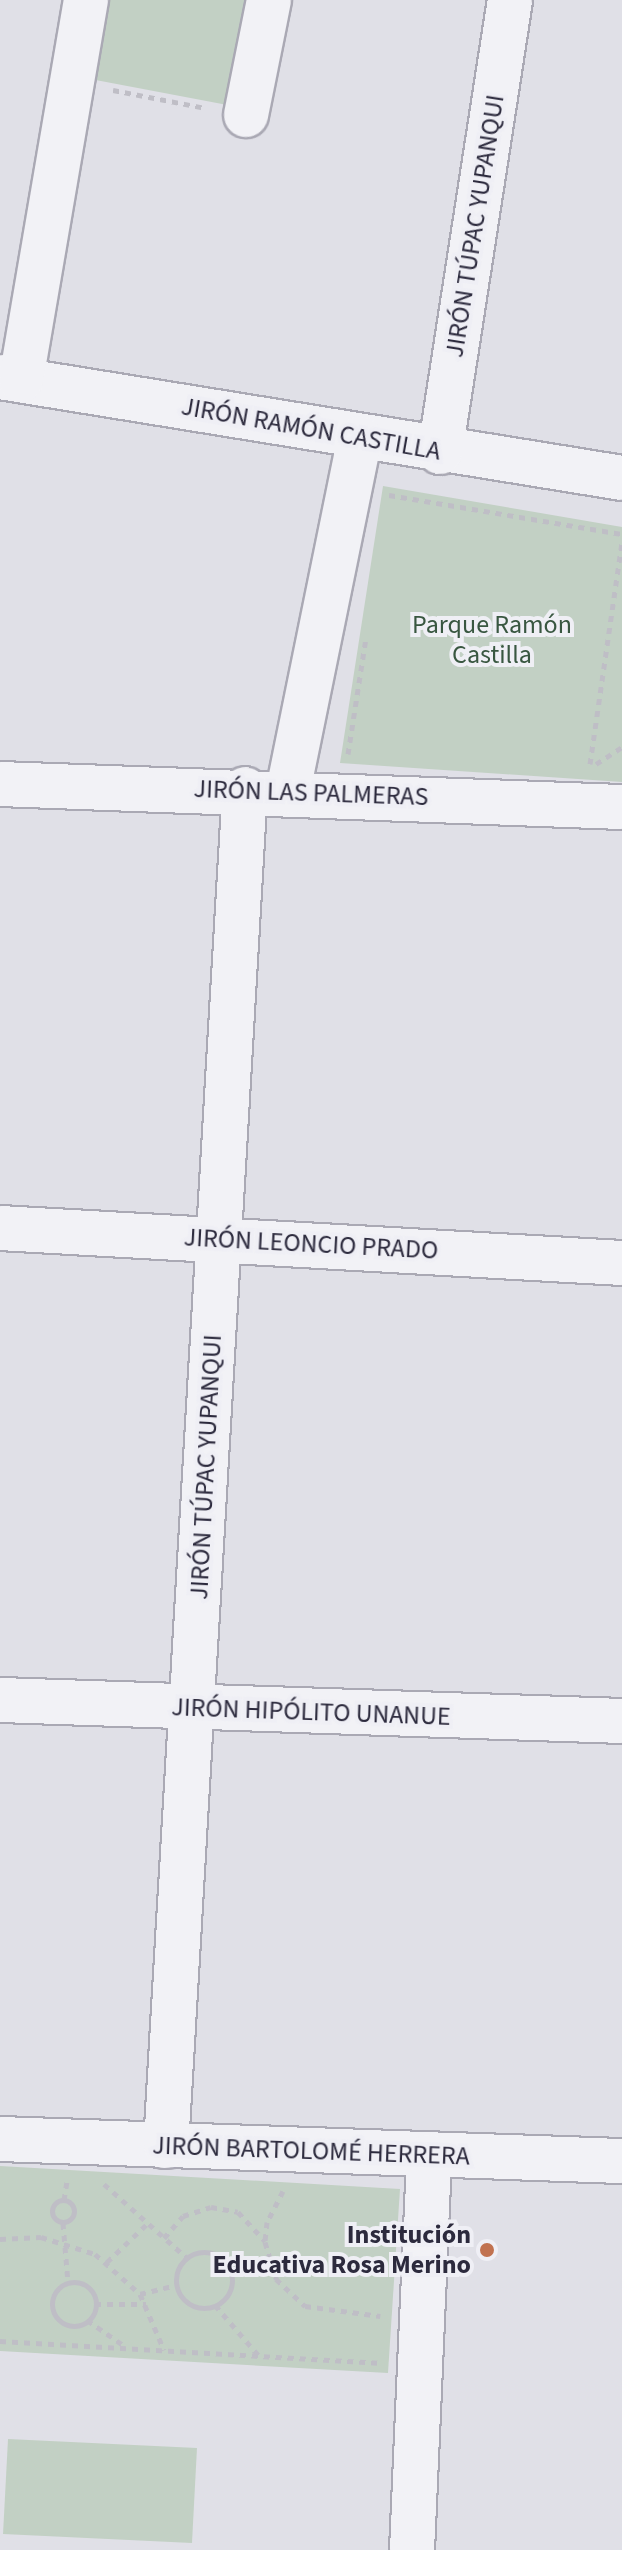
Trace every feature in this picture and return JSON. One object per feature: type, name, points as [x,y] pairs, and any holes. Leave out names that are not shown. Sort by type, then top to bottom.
[{"type":"street","points":[[10,379],[86,0]]},
{"type":"street","points":[[246,115],[269,0]]},
{"type":"street","name":"JIRÓN TÚPAC YUPANQUI","points":[[440,452],[510,0]]},
{"type":"street","name":"JIRÓN RAMÓN CASTILLA","points":[[10,379],[440,452],[622,478]]},
{"type":"street","points":[[288,791],[360,438]]},
{"type":"street","name":"JIRÓN LAS PALMERAS","points":[[0,784],[288,791],[611,791]]},
{"type":"street","name":"JIRÓN TÚPAC YUPANQUI","points":[[166,2146],[245,789]]},
{"type":"street","name":"JIRÓN LEONCIO PRADO","points":[[0,1228],[219,1237],[622,1263]]},
{"type":"street","name":"JIRÓN HIPÓLITO UNANUE","points":[[0,1700],[191,1709],[622,1721]]},
{"type":"street","name":"JIRÓN BARTOLOMÉ HERRERA","points":[[0,2139],[622,2161]]},
{"type":"street","points":[[412,2550],[429,2156]]},
{"type":"path","points":[[72,82],[246,115]]},
{"type":"path","points":[[385,510],[388,495],[622,534]]},
{"type":"path","points":[[611,791],[590,773],[590,767],[622,543]]},
{"type":"path","points":[[363,757],[348,756],[367,633]]},
{"type":"path","points":[[590,767],[622,747]]},
{"type":"path","points":[[54,2176],[82,2178]]},
{"type":"path","points":[[63,2223],[51,2210],[64,2200],[67,2177]]},
{"type":"path","points":[[113,2179],[98,2179],[187,2258]]},
{"type":"path","points":[[268,2188],[299,2190]]},
{"type":"path","points":[[284,2189],[267,2222],[265,2242],[268,2261],[289,2295],[305,2306],[385,2317]]},
{"type":"path","points":[[64,2200],[74,2213],[63,2223],[61,2241],[68,2283]]},
{"type":"path","points":[[164,2238],[183,2216],[211,2207],[238,2212],[265,2242]]},
{"type":"path","points":[[107,2262],[148,2223]]},
{"type":"path","points":[[0,2239],[61,2241],[107,2262],[140,2294],[164,2350]]},
{"type":"path","points":[[215,2305],[231,2286],[231,2274],[217,2255],[205,2252],[187,2258],[177,2273],[177,2285],[191,2304],[215,2305],[259,2356]]},
{"type":"path","points":[[231,2274],[268,2261]]},
{"type":"path","points":[[68,2283],[85,2285],[95,2304],[87,2320],[73,2325],[54,2314],[55,2292],[68,2283]]},
{"type":"path","points":[[140,2294],[177,2285]]},
{"type":"path","points":[[384,2332],[386,2302]]},
{"type":"path","points":[[95,2304],[147,2305]]},
{"type":"path","points":[[87,2320],[127,2348]]},
{"type":"path","points":[[0,2341],[382,2363],[383,2348]]},
{"type":"green space","points":[[100,0],[259,0],[238,107],[85,78]]},
{"type":"green space","name":"Parque Ramón Castilla","points":[[383,486],[622,527],[622,782],[340,763]]},
{"type":"green space","points":[[0,2166],[400,2189],[388,2373],[0,2351]]},
{"type":"green space","points":[[8,2439],[197,2448],[192,2543],[3,2534]]},
{"type":"place","name":"Institución Educativa Rosa Merino","points":[[487,2250]]}]
